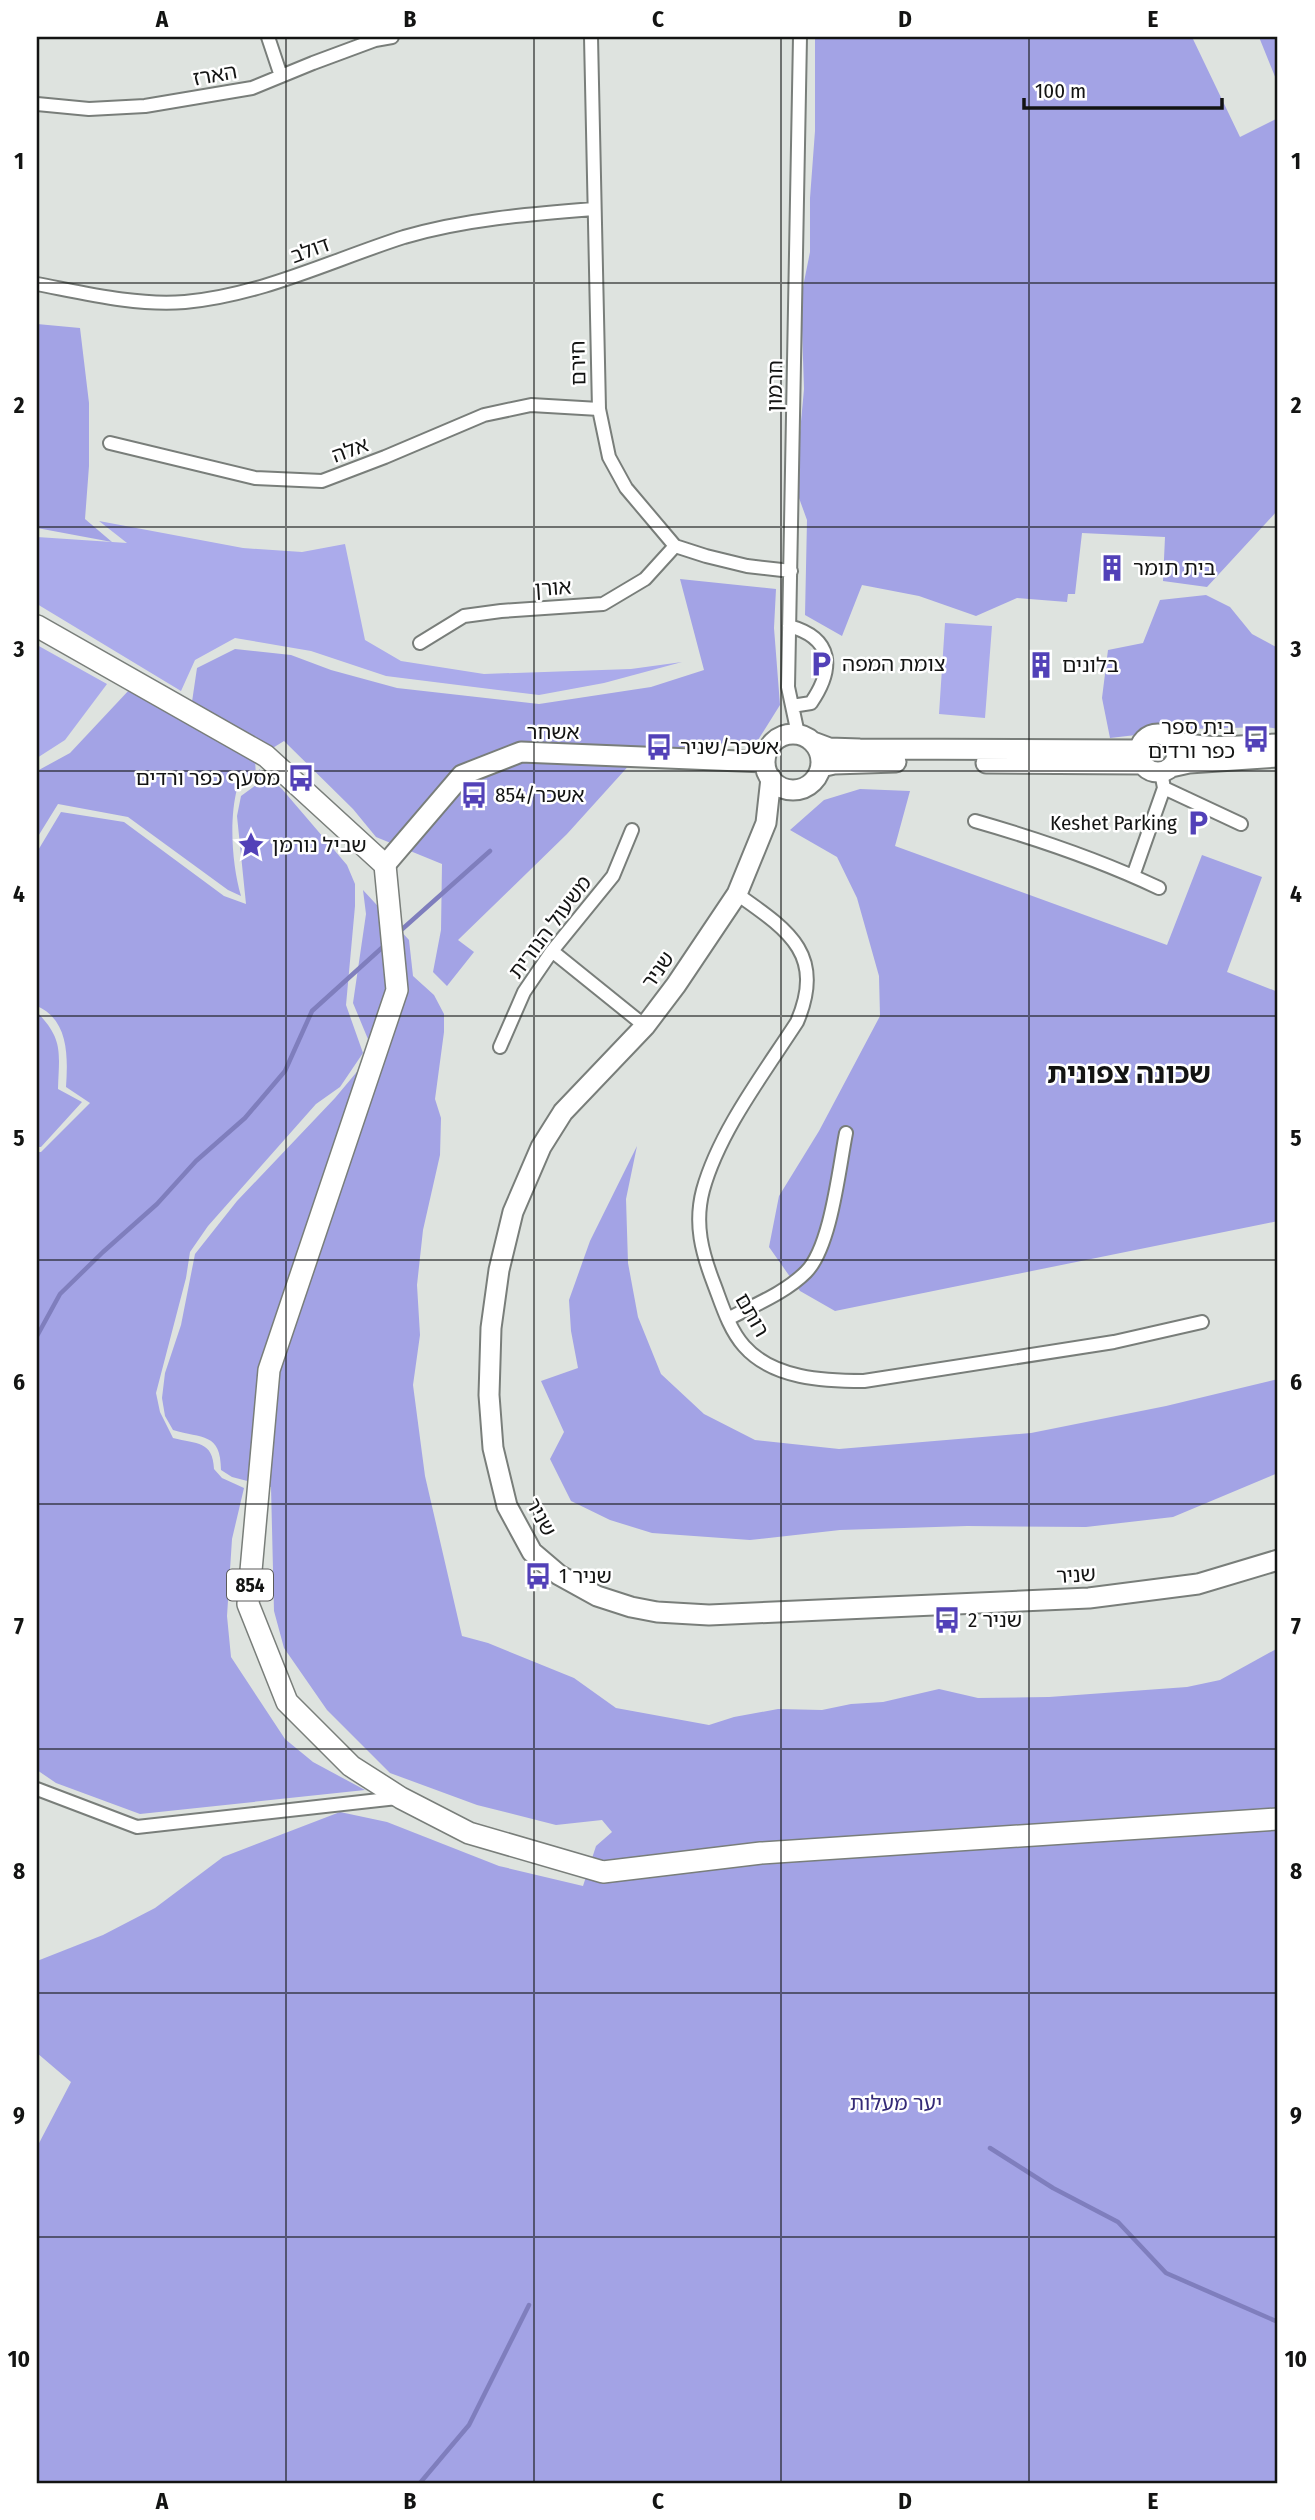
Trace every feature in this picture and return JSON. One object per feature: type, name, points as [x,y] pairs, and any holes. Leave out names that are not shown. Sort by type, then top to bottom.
[{"type":"main road","points":[[37,626],[266,756],[386,865]]},
{"type":"main road","name":"854","points":[[386,865],[397,990],[269,1370],[248,1604],[286,1702],[351,1766],[401,1798],[469,1833],[603,1872],[761,1853],[1278,1819]]},
{"type":"street","points":[[268,37],[281,76]]},
{"type":"street","name":"הארז","points":[[37,104],[89,109],[145,106],[252,88],[375,40],[392,37]]},
{"type":"street","name":"חירם","points":[[591,37],[599,409],[609,457],[626,488],[675,546]]},
{"type":"street","name":"חרמון","points":[[800,37],[788,687],[792,706],[806,738]]},
{"type":"street","name":"דולב","points":[[37,284],[141,301],[182,302],[216,298],[274,284],[407,237],[533,214],[594,209]]},
{"type":"street","name":"אלה","points":[[110,443],[256,478],[322,481],[484,415],[531,405],[599,409]]},
{"type":"street","points":[[675,546],[747,566],[791,571]]},
{"type":"street","name":"אורן","points":[[420,643],[464,616],[603,604],[645,579],[675,546]]},
{"type":"street","points":[[789,626],[816,637],[826,654],[826,672],[820,690],[811,703],[792,706]]},
{"type":"street","points":[[1133,876],[1156,768],[1145,740],[1150,736],[1162,735],[1188,746],[1278,744]]},
{"type":"street","points":[[806,738],[821,758],[821,767],[813,782],[797,790],[779,786],[768,770],[766,754],[775,740],[782,736],[806,738],[829,748],[1156,768],[1175,762],[1177,751],[1172,740]]},
{"type":"street","name":"אשחר","points":[[386,865],[463,775],[521,752],[768,770]]},
{"type":"street","points":[[821,767],[892,762],[1156,768],[1278,757]]},
{"type":"street","points":[[1156,768],[1241,824]]},
{"type":"street","name":"שניר","points":[[768,770],[766,823],[737,894],[645,1026],[563,1112],[541,1147],[513,1212],[499,1270],[491,1328],[489,1395],[493,1448],[507,1506],[532,1552],[558,1575],[597,1596],[657,1612],[709,1615],[1089,1598],[1198,1584],[1278,1560]]},
{"type":"street","name":"שניר","points":[[766,823],[797,790]]},
{"type":"street","points":[[975,821],[1033,838],[1158,888]]},
{"type":"street","name":"משעול הנורית","points":[[500,1046],[524,992],[552,951],[613,876],[632,830]]},
{"type":"street","name":"רותם","points":[[737,894],[781,926],[800,949],[808,977],[806,1001],[797,1023],[720,1146],[703,1190],[698,1221],[702,1253],[728,1319],[744,1346],[759,1359],[804,1377],[864,1381],[1114,1342],[1202,1322]]},
{"type":"street","points":[[552,951],[645,1026]]},
{"type":"street","points":[[728,1319],[789,1286],[808,1270],[821,1245],[831,1213],[846,1133]]},
{"type":"street","points":[[37,1789],[137,1827],[401,1798]]},
{"type":"shaded area","points":[[99,521],[243,548],[302,552],[345,544],[365,640],[401,661],[484,674],[631,669],[682,662],[604,683],[539,695],[386,676],[311,651],[235,638],[195,660],[181,691],[37,604],[37,537],[127,543]]},
{"type":"shaded area","points":[[945,623],[992,626],[985,718],[939,714]]},
{"type":"shaded area","points":[[37,645],[107,684],[65,740],[37,758]]},
{"type":"green space","points":[[815,37],[1192,37],[1240,137],[1278,118],[1278,510],[1207,587],[1163,581],[1165,537],[1082,533],[1075,594],[1068,594],[1067,602],[1017,598],[976,616],[919,596],[862,585],[842,636],[805,615],[807,520],[795,487],[804,389],[801,297],[810,252],[810,198],[815,131]]},
{"type":"green space","points":[[1259,37],[1278,37],[1278,84]]},
{"type":"green space","points":[[37,324],[80,328],[89,403],[89,466],[85,519],[112,542],[37,528]]},
{"type":"green space","points":[[680,579],[776,589],[774,628],[780,705],[758,740],[642,751],[567,834],[458,940],[474,952],[447,986],[433,972],[441,930],[442,864],[376,837],[353,809],[284,741],[255,759],[256,777],[237,789],[233,814],[233,842],[235,871],[241,896],[228,890],[128,817],[58,804],[37,838],[37,771],[70,753],[130,689],[189,722],[197,668],[235,649],[291,655],[331,670],[397,688],[539,704],[651,687],[704,670]]},
{"type":"green space","points":[[1206,595],[1230,607],[1252,634],[1278,648],[1278,729],[1188,729],[1110,738],[1102,698],[1108,650],[1143,643],[1160,600]]},
{"type":"green space","points":[[259,769],[282,789],[347,865],[355,884],[346,1005],[363,1053],[340,1087],[316,1104],[208,1226],[190,1252],[186,1278],[156,1393],[160,1412],[173,1438],[207,1448],[211,1453],[214,1469],[222,1478],[244,1488],[232,1539],[227,1616],[231,1657],[285,1739],[313,1762],[365,1790],[140,1814],[56,1783],[37,1770],[37,1152],[41,1152],[90,1103],[66,1087],[66,1052],[61,1030],[48,1012],[37,1006],[37,852],[61,812],[124,822],[224,896],[246,904],[237,816],[241,796],[260,782]]},
{"type":"green space","points":[[860,789],[910,791],[895,846],[1167,945],[1202,855],[1262,877],[1227,972],[1278,992],[1278,1221],[835,1311],[800,1291],[769,1247],[779,1196],[819,1131],[880,1016],[879,976],[857,898],[837,857],[790,830],[824,800]]},
{"type":"green space","name":"יער מעלות","points":[[363,890],[409,940],[413,976],[434,995],[444,1014],[435,1099],[441,1118],[440,1155],[423,1230],[417,1285],[420,1335],[413,1385],[425,1476],[462,1636],[488,1643],[574,1678],[616,1708],[709,1725],[734,1717],[778,1709],[822,1710],[851,1704],[883,1702],[939,1689],[978,1698],[1049,1697],[1187,1687],[1220,1680],[1278,1648],[1278,2483],[37,2483],[37,2147],[71,2082],[37,2053],[37,1961],[103,1935],[155,1908],[223,1857],[340,1812],[387,1822],[499,1866],[583,1886],[596,1846],[612,1832],[602,1820],[556,1825],[477,1805],[390,1773],[327,1710],[284,1648],[274,1611],[271,1487],[232,1477],[221,1470],[218,1449],[213,1443],[208,1439],[173,1430],[165,1416],[162,1398],[165,1373],[181,1325],[195,1254],[237,1201],[335,1098],[376,1049],[370,1044],[353,1003],[366,914]]},
{"type":"green space","points":[[37,1012],[56,1039],[59,1056],[58,1089],[82,1102],[41,1147],[37,1147]]},
{"type":"green space","points":[[637,1146],[626,1199],[628,1263],[638,1317],[661,1374],[704,1414],[755,1440],[839,1449],[1031,1433],[1166,1406],[1278,1379],[1278,1473],[1173,1517],[1086,1527],[967,1526],[840,1530],[750,1540],[652,1533],[610,1520],[571,1501],[550,1459],[564,1432],[541,1381],[578,1368],[569,1300],[590,1241]]},
{"type":"waterway","points":[[399,932],[490,851]]},
{"type":"waterway","points":[[37,1336],[60,1294],[157,1204],[196,1161],[245,1118],[285,1071],[312,1011],[385,945]]},
{"type":"waterway","points":[[990,2148],[1053,2188],[1118,2222],[1166,2273],[1278,2322]]},
{"type":"waterway","points":[[420,2483],[469,2425],[529,2305]]},
{"type":"place","name":"בית תומר","points":[[1112,568]]},
{"type":"place","name":"צומת המפה","points":[[821,664]]},
{"type":"place","name":"בלונים","points":[[1041,665]]},
{"type":"place","name":"בית ספר כפר ורדים","points":[[1256,739]]},
{"type":"place","name":"אשכר/שניר","points":[[659,747]]},
{"type":"place","name":"מסעף כפר ורדים","points":[[301,778]]},
{"type":"place","name":"אשכר/854","points":[[474,795]]},
{"type":"place","name":"Keshet Parking","points":[[1198,823]]},
{"type":"place","name":"שביל נורמן","points":[[251,845]]},
{"type":"place","name":"שניר 1","points":[[538,1576]]},
{"type":"place","name":"שניר 2","points":[[947,1620]]},
{"type":"district","name":"שכונה צפונית","points":[[1129,1073]]}]
